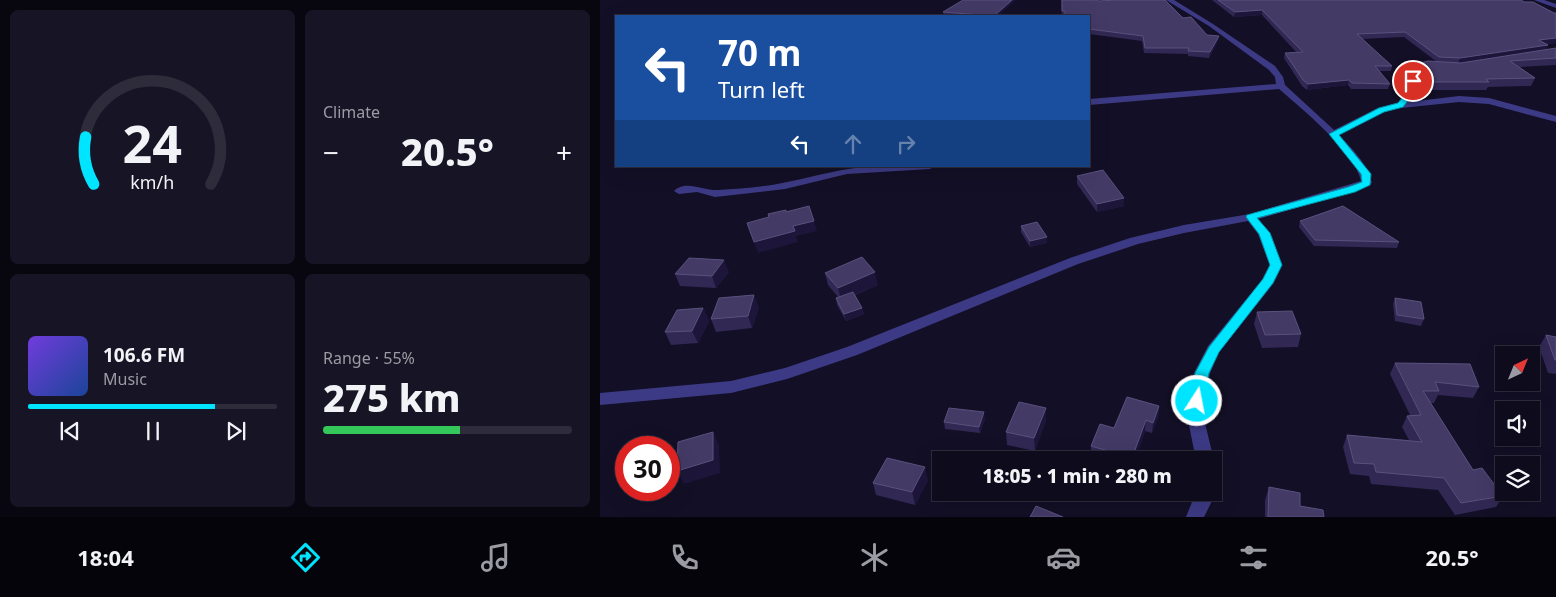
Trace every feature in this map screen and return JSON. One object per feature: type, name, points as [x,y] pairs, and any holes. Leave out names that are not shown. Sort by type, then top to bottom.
[{"type":"street","points":[[600,399],[731,387],[787,373],[852,351],[1074,261],[1151,237],[1251,217],[1351,190],[1367,183],[1366,174],[1334,134],[1308,108],[1281,86],[1279,77],[1272,68],[1211,25],[1169,0]]},
{"type":"street","points":[[1540,0],[1556,6]]},
{"type":"street","points":[[1401,105],[1410,93],[1413,81],[1400,70],[1426,65],[1442,66]]},
{"type":"street","points":[[1090,102],[1281,86]]},
{"type":"street","points":[[1334,134],[1382,110],[1401,105],[1459,99],[1489,101],[1556,119]]},
{"type":"street","points":[[679,191],[697,189],[715,194],[785,186],[847,171],[913,167]]},
{"type":"street","points":[[1203,451],[1194,415],[1202,373],[1213,350],[1268,281],[1276,265],[1264,233],[1251,217]]},
{"type":"street","points":[[1195,517],[1203,501]]},
{"type":"building","points":[[963,0],[1012,0],[995,15],[943,12]]},
{"type":"building","points":[[1062,0],[1165,0],[1183,18],[1191,17],[1207,35],[1219,36],[1210,52],[1188,51],[1189,48],[1145,48],[1143,36],[1090,29],[1090,15],[1065,15],[1065,11],[1062,11]]},
{"type":"building","points":[[1218,0],[1521,0],[1533,2],[1556,13],[1556,38],[1539,40],[1548,45],[1460,58],[1439,57],[1405,32],[1357,34],[1392,66],[1375,66],[1390,84],[1352,83],[1349,80],[1308,84],[1303,80],[1285,53],[1303,52],[1262,10],[1235,12]]},
{"type":"building","points":[[1556,48],[1556,58],[1510,61],[1535,78],[1486,79],[1489,82],[1434,82],[1416,64],[1428,61],[1461,63]]},
{"type":"building","points":[[1103,170],[1124,198],[1097,204],[1077,176]]},
{"type":"building","points":[[809,206],[814,221],[793,226],[795,231],[754,242],[747,223],[769,217],[768,214]]},
{"type":"building","points":[[1343,206],[1399,242],[1315,240],[1300,221]]},
{"type":"building","points":[[1037,222],[1047,237],[1030,241],[1021,226]]},
{"type":"building","points":[[862,257],[875,272],[838,288],[825,273]]},
{"type":"building","points":[[689,258],[724,260],[712,276],[675,274]]},
{"type":"building","points":[[853,292],[862,308],[844,314],[836,298]]},
{"type":"building","points":[[754,295],[748,316],[711,319],[719,298]]},
{"type":"building","points":[[1395,298],[1421,302],[1424,319],[1397,315]]},
{"type":"building","points":[[703,308],[692,331],[665,332],[677,310]]},
{"type":"building","points":[[1292,311],[1301,334],[1265,335],[1257,312]]},
{"type":"building","points":[[1546,335],[1556,337],[1556,360],[1555,360]]},
{"type":"building","points":[[1395,363],[1470,364],[1479,387],[1435,382],[1439,391],[1423,391],[1473,470],[1482,468],[1495,485],[1495,497],[1461,503],[1444,478],[1376,472],[1374,464],[1354,463],[1347,435],[1422,442],[1407,416],[1421,415]]},
{"type":"building","points":[[1127,397],[1159,406],[1153,423],[1146,420],[1135,451],[1108,451],[1091,446],[1100,424],[1114,428]]},
{"type":"building","points":[[1019,402],[1046,408],[1034,438],[1006,432]]},
{"type":"building","points":[[949,408],[984,412],[979,427],[944,422]]},
{"type":"building","points":[[713,432],[713,460],[680,470],[680,441]]},
{"type":"building","points":[[887,458],[925,467],[912,492],[873,483]]},
{"type":"building","points":[[1269,487],[1300,493],[1300,506],[1323,510],[1324,517],[1268,517]]},
{"type":"building","points":[[1036,506],[1063,517],[1030,517]]},
{"type":"route","points":[[1197,401],[1202,373],[1213,350],[1268,281],[1276,265],[1264,233],[1251,217],[1351,190],[1367,183],[1368,178],[1366,174],[1334,134],[1382,110],[1401,105],[1410,93],[1413,81]]}]
